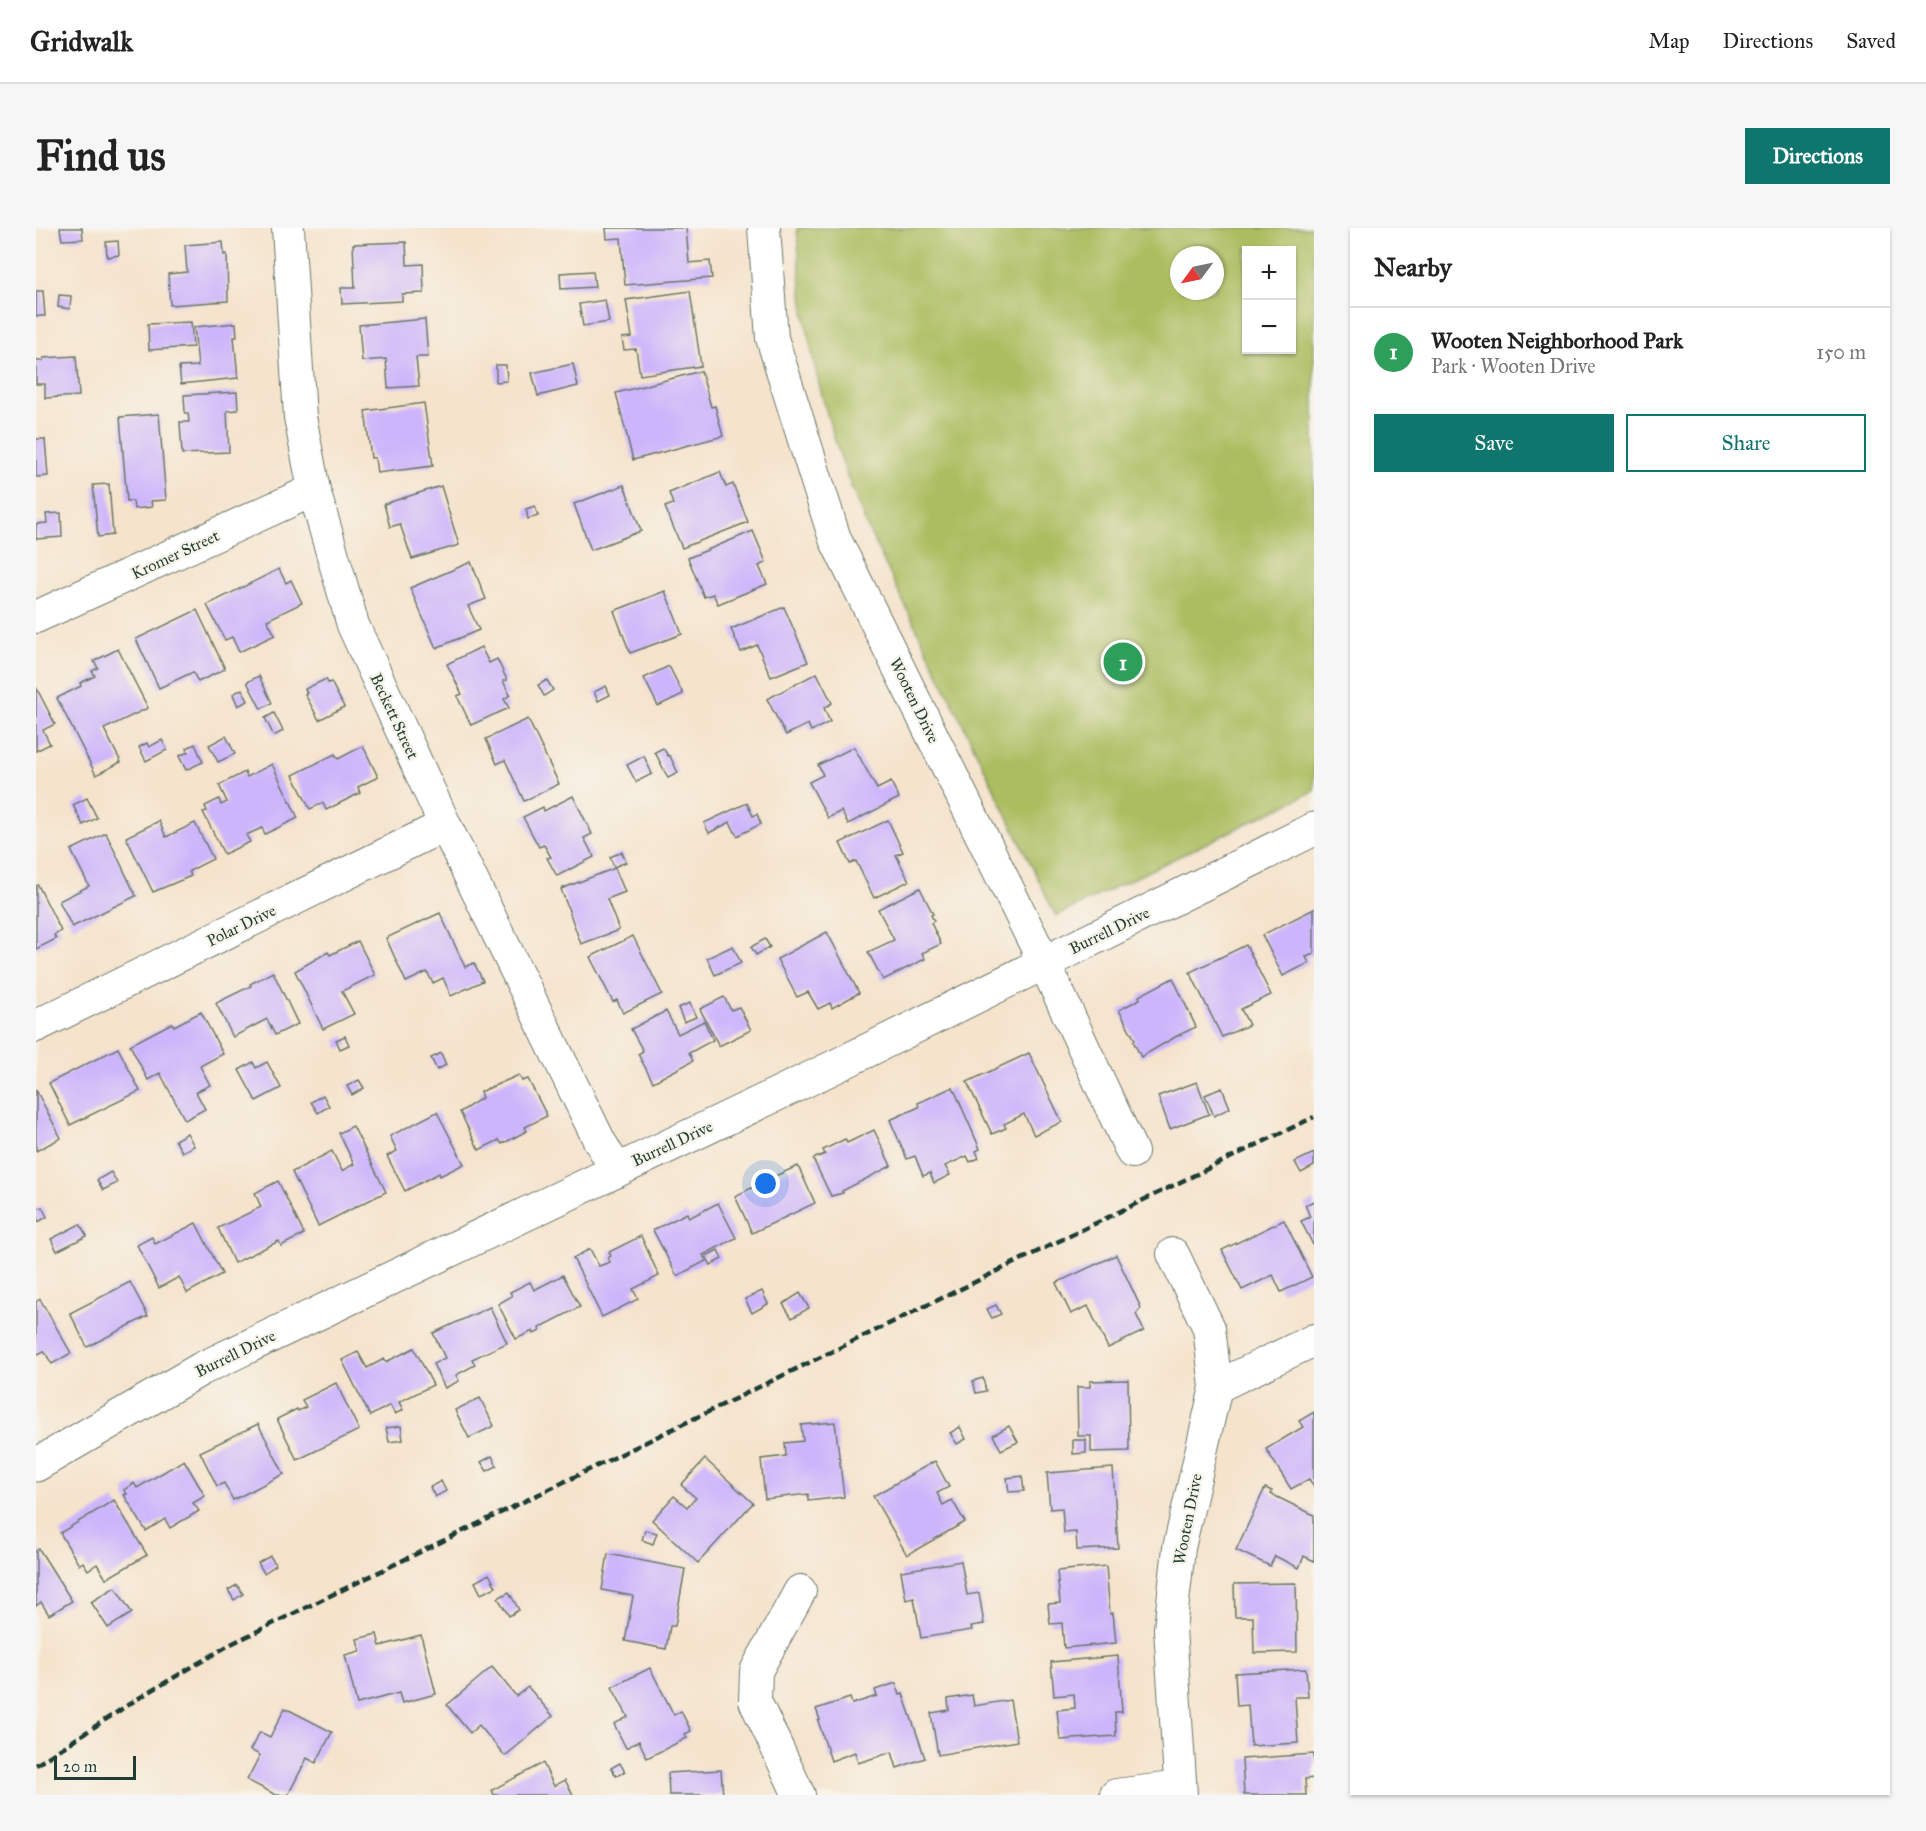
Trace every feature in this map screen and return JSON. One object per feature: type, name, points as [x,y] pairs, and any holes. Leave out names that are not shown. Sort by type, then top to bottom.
[{"type":"street","name":"Beckett Street","points":[[288,228],[300,417],[314,490],[353,625],[445,825],[594,1129],[616,1169]]},
{"type":"street","name":"Wooten Drive","points":[[764,228],[772,338],[835,539],[1044,962],[1132,1152]]},
{"type":"street","name":"Kromer Street","points":[[36,617],[314,490]]},
{"type":"street","name":"Polar Drive","points":[[36,1026],[445,825]]},
{"type":"street","name":"Burrell Drive","points":[[36,1466],[201,1369],[836,1066],[1314,829]]},
{"type":"street","name":"Wooten Drive","points":[[1173,1254],[1209,1328],[1216,1388],[1179,1548],[1170,1629],[1180,1791]]},
{"type":"street","points":[[1216,1388],[1314,1340]]},
{"type":"street","points":[[798,1795],[755,1701],[756,1671],[800,1591]]},
{"type":"street","points":[[1116,1795],[1180,1791]]},
{"type":"green space","points":[[797,228],[1314,228],[1314,791],[1056,916],[870,533],[848,479],[830,424],[815,367],[803,300]]},
{"type":"building","points":[[60,228],[82,228],[83,239],[62,240]]},
{"type":"building","points":[[606,228],[686,228],[689,263],[710,261],[712,278],[625,285],[621,238],[607,239]]},
{"type":"building","points":[[118,241],[119,255],[107,257],[106,242]]},
{"type":"building","points":[[223,242],[224,255],[227,254],[228,301],[170,305],[168,274],[187,272],[185,245]]},
{"type":"building","points":[[406,242],[407,265],[423,264],[424,293],[402,294],[402,301],[342,304],[341,288],[355,288],[353,244]]},
{"type":"building","points":[[593,271],[595,287],[561,289],[560,273]]},
{"type":"building","points":[[36,291],[43,291],[45,316],[36,316]]},
{"type":"building","points":[[690,291],[701,366],[640,375],[636,349],[624,350],[622,338],[632,337],[626,300]]},
{"type":"building","points":[[59,295],[71,296],[70,309],[58,307]]},
{"type":"building","points":[[605,300],[609,322],[583,326],[579,304]]},
{"type":"building","points":[[425,319],[428,357],[416,357],[419,386],[388,388],[386,359],[362,361],[359,325]]},
{"type":"building","points":[[191,322],[193,347],[149,350],[148,324]]},
{"type":"building","points":[[236,323],[237,337],[234,337],[238,378],[181,384],[179,367],[198,366],[194,327]]},
{"type":"building","points":[[76,356],[79,396],[45,398],[45,384],[36,384],[36,361],[43,361],[43,358]]},
{"type":"building","points":[[573,364],[578,386],[538,396],[532,373]]},
{"type":"building","points":[[496,365],[506,365],[507,381],[496,382]]},
{"type":"building","points":[[701,371],[711,407],[715,406],[723,436],[633,460],[616,393]]},
{"type":"building","points":[[237,392],[238,410],[227,411],[229,452],[182,454],[180,422],[189,422],[188,413],[185,413],[184,395]]},
{"type":"building","points":[[424,403],[433,466],[377,473],[375,458],[371,458],[365,411]]},
{"type":"building","points":[[159,414],[166,500],[151,501],[152,507],[134,509],[133,501],[127,501],[120,417]]},
{"type":"building","points":[[36,439],[45,439],[48,476],[36,477]]},
{"type":"building","points":[[720,472],[726,487],[733,484],[748,522],[682,548],[665,507],[673,504],[669,493]]},
{"type":"building","points":[[109,484],[113,535],[98,537],[93,485]]},
{"type":"building","points":[[624,485],[641,531],[591,550],[574,504]]},
{"type":"building","points":[[441,486],[459,545],[412,559],[400,524],[390,527],[384,504]]},
{"type":"building","points":[[535,506],[538,516],[528,519],[526,509]]},
{"type":"building","points":[[61,513],[62,537],[36,539],[36,524],[47,523],[46,514]]},
{"type":"building","points":[[753,531],[766,562],[759,566],[767,584],[718,604],[713,594],[704,597],[688,558]]},
{"type":"building","points":[[471,562],[486,599],[468,606],[479,630],[436,648],[410,588]]},
{"type":"building","points":[[279,569],[286,583],[291,580],[302,603],[267,620],[275,635],[239,652],[232,637],[225,640],[207,605]]},
{"type":"building","points":[[665,591],[682,634],[630,653],[614,611]]},
{"type":"building","points":[[784,607],[808,662],[771,677],[757,645],[741,652],[731,629]]},
{"type":"building","points":[[197,610],[225,669],[198,682],[193,672],[159,688],[136,639]]},
{"type":"building","points":[[481,647],[489,663],[497,659],[507,680],[503,681],[510,695],[504,699],[509,708],[471,725],[457,696],[462,694],[447,664]]},
{"type":"building","points":[[118,649],[148,708],[104,729],[121,762],[96,775],[57,698],[95,676],[92,671],[98,668],[94,661]]},
{"type":"building","points":[[669,666],[683,694],[658,706],[644,678]]},
{"type":"building","points":[[817,673],[832,703],[824,708],[830,722],[811,731],[808,724],[786,735],[767,699]]},
{"type":"building","points":[[259,676],[272,703],[261,709],[247,682]]},
{"type":"building","points":[[326,679],[328,683],[331,682],[344,707],[319,720],[305,694],[307,693],[305,689]]},
{"type":"building","points":[[547,680],[553,690],[544,696],[538,685]]},
{"type":"building","points":[[606,686],[610,695],[598,701],[594,692]]},
{"type":"building","points":[[36,687],[55,724],[43,730],[50,744],[36,751]]},
{"type":"building","points":[[242,689],[248,701],[238,706],[233,694]]},
{"type":"building","points":[[274,713],[283,731],[274,736],[265,718]]},
{"type":"building","points":[[528,719],[559,784],[524,801],[505,760],[497,764],[486,739]]},
{"type":"building","points":[[226,736],[235,754],[218,762],[209,745]]},
{"type":"building","points":[[162,740],[167,750],[146,761],[139,747],[147,743],[149,747]]},
{"type":"building","points":[[195,744],[203,762],[186,770],[179,756],[188,752],[187,748]]},
{"type":"building","points":[[363,746],[378,777],[358,787],[360,793],[326,810],[323,803],[310,809],[293,775],[335,754],[338,759]]},
{"type":"building","points":[[854,747],[877,789],[891,782],[899,798],[848,824],[841,811],[828,818],[809,782],[823,775],[818,765]]},
{"type":"building","points":[[663,748],[670,756],[678,773],[668,778],[655,752]]},
{"type":"building","points":[[644,756],[652,774],[636,782],[627,765]]},
{"type":"building","points":[[272,764],[298,818],[265,834],[262,828],[246,835],[250,842],[224,854],[203,812],[207,811],[205,806],[219,799],[221,805],[227,802],[219,785],[245,772],[247,777]]},
{"type":"building","points":[[573,796],[592,834],[584,838],[594,857],[557,876],[547,858],[551,857],[544,845],[539,847],[523,817],[543,807],[544,811]]},
{"type":"building","points":[[87,798],[97,818],[83,825],[73,805]]},
{"type":"building","points":[[747,803],[753,816],[757,814],[761,824],[737,836],[730,822],[709,833],[704,823]]},
{"type":"building","points":[[888,820],[903,852],[896,855],[909,881],[874,898],[856,861],[850,864],[840,843]]},
{"type":"building","points":[[159,821],[166,837],[195,823],[213,859],[189,871],[191,876],[153,892],[126,837]]},
{"type":"building","points":[[106,833],[136,896],[72,927],[59,901],[89,886],[71,850]]},
{"type":"building","points":[[622,852],[626,862],[614,867],[610,857]]},
{"type":"building","points":[[615,868],[625,892],[607,899],[619,930],[581,944],[561,889]]},
{"type":"building","points":[[38,885],[61,931],[54,935],[56,939],[36,949],[36,886]]},
{"type":"building","points":[[920,888],[933,914],[931,915],[934,921],[931,923],[941,944],[922,953],[925,959],[883,980],[868,952],[894,940],[878,909]]},
{"type":"building","points":[[1314,909],[1314,954],[1306,957],[1309,963],[1283,976],[1262,935]]},
{"type":"building","points":[[440,913],[465,967],[474,963],[483,981],[451,996],[443,978],[433,983],[427,972],[406,982],[386,938]]},
{"type":"building","points":[[827,932],[859,993],[832,1008],[830,1003],[818,1009],[808,992],[797,997],[777,959]]},
{"type":"building","points":[[633,936],[662,994],[623,1013],[617,1000],[613,1002],[590,957]]},
{"type":"building","points":[[765,939],[770,947],[756,955],[751,947]]},
{"type":"building","points":[[358,941],[375,975],[342,991],[354,1014],[323,1029],[295,971],[328,952],[330,955]]},
{"type":"building","points":[[1246,945],[1271,995],[1241,1009],[1249,1025],[1222,1037],[1190,972]]},
{"type":"building","points":[[733,946],[741,963],[715,975],[707,958]]},
{"type":"building","points":[[273,972],[298,1024],[275,1035],[267,1019],[233,1037],[216,1003]]},
{"type":"building","points":[[1173,978],[1196,1027],[1141,1057],[1119,1010],[1140,999],[1139,996]]},
{"type":"building","points":[[724,997],[731,1010],[739,1007],[751,1030],[719,1046],[700,1009]]},
{"type":"building","points":[[690,1003],[696,1017],[684,1022],[678,1008]]},
{"type":"building","points":[[666,1011],[678,1034],[704,1021],[713,1040],[689,1053],[693,1061],[653,1082],[638,1054],[643,1051],[631,1029]]},
{"type":"building","points":[[201,1012],[223,1054],[200,1066],[210,1085],[196,1092],[205,1109],[185,1120],[160,1073],[148,1080],[130,1045],[172,1023],[174,1026]]},
{"type":"building","points":[[345,1036],[349,1045],[340,1049],[336,1040]]},
{"type":"building","points":[[118,1048],[140,1091],[70,1125],[49,1083]]},
{"type":"building","points":[[441,1053],[446,1065],[437,1070],[431,1058]]},
{"type":"building","points":[[1029,1053],[1062,1122],[1034,1135],[1024,1114],[1004,1124],[1006,1128],[992,1134],[967,1082]]},
{"type":"building","points":[[253,1062],[256,1068],[267,1062],[281,1088],[256,1101],[239,1070]]},
{"type":"building","points":[[519,1075],[522,1081],[528,1079],[547,1116],[525,1127],[527,1131],[502,1144],[499,1140],[479,1150],[460,1112],[482,1098],[480,1092]]},
{"type":"building","points":[[359,1080],[364,1088],[352,1095],[347,1086]]},
{"type":"building","points":[[1197,1082],[1209,1114],[1170,1129],[1158,1096]]},
{"type":"building","points":[[953,1087],[980,1149],[976,1151],[979,1158],[970,1162],[967,1156],[945,1166],[950,1175],[934,1183],[930,1173],[923,1176],[915,1156],[907,1159],[890,1120],[919,1107],[918,1103]]},
{"type":"building","points":[[1222,1088],[1230,1108],[1214,1116],[1205,1095]]},
{"type":"building","points":[[36,1090],[61,1138],[36,1151]]},
{"type":"building","points":[[323,1095],[329,1106],[318,1113],[311,1102]]},
{"type":"building","points":[[437,1112],[464,1164],[440,1176],[439,1173],[405,1191],[387,1156],[397,1151],[390,1136]]},
{"type":"building","points":[[353,1126],[386,1192],[318,1226],[292,1172],[332,1151],[342,1171],[354,1164],[339,1133]]},
{"type":"building","points":[[874,1130],[891,1166],[842,1191],[843,1193],[831,1196],[813,1159],[825,1154],[823,1150],[845,1139],[847,1143]]},
{"type":"building","points":[[187,1133],[194,1146],[182,1152],[175,1140]]},
{"type":"building","points":[[1314,1153],[1314,1166],[1301,1173],[1295,1162]]},
{"type":"building","points":[[798,1166],[815,1203],[752,1233],[735,1196]]},
{"type":"building","points":[[111,1172],[117,1183],[103,1190],[97,1180]]},
{"type":"building","points":[[278,1181],[304,1234],[281,1246],[279,1241],[234,1263],[218,1228],[261,1207],[255,1193]]},
{"type":"building","points":[[1314,1201],[1314,1247],[1301,1221],[1310,1217],[1305,1205]]},
{"type":"building","points":[[718,1203],[736,1238],[703,1255],[706,1261],[677,1276],[653,1230],[687,1213],[689,1218]]},
{"type":"building","points":[[42,1207],[47,1217],[38,1222],[36,1209]]},
{"type":"building","points":[[1284,1220],[1312,1277],[1281,1292],[1273,1275],[1242,1290],[1222,1250]]},
{"type":"building","points":[[196,1223],[222,1274],[187,1293],[179,1277],[159,1288],[137,1245],[152,1237],[155,1244]]},
{"type":"building","points":[[80,1224],[87,1236],[57,1251],[51,1239]]},
{"type":"building","points":[[641,1236],[659,1276],[633,1289],[638,1299],[602,1317],[573,1258],[590,1249],[599,1266],[610,1262],[609,1252]]},
{"type":"building","points":[[718,1250],[722,1259],[711,1265],[706,1256]]},
{"type":"building","points":[[1116,1255],[1141,1308],[1136,1314],[1144,1331],[1108,1348],[1088,1306],[1071,1314],[1056,1283]]},
{"type":"building","points":[[563,1275],[580,1307],[539,1328],[540,1331],[534,1334],[533,1331],[516,1339],[498,1304],[512,1296],[510,1292],[530,1282],[534,1290]]},
{"type":"building","points":[[130,1282],[148,1316],[87,1347],[70,1313]]},
{"type":"building","points":[[762,1291],[768,1304],[752,1313],[745,1299]]},
{"type":"building","points":[[800,1293],[809,1308],[792,1318],[783,1304]]},
{"type":"building","points":[[40,1299],[71,1353],[52,1364],[44,1351],[36,1355],[36,1302]]},
{"type":"building","points":[[996,1305],[1001,1314],[992,1318],[987,1309]]},
{"type":"building","points":[[490,1307],[507,1343],[472,1359],[475,1365],[456,1375],[459,1381],[445,1388],[433,1364],[445,1358],[433,1333]]},
{"type":"building","points":[[414,1348],[433,1385],[399,1402],[403,1410],[395,1414],[390,1405],[370,1416],[342,1360],[358,1352],[367,1368],[384,1359],[386,1362]]},
{"type":"building","points":[[983,1378],[986,1391],[976,1393],[973,1381]]},
{"type":"building","points":[[1128,1380],[1129,1451],[1091,1452],[1091,1436],[1078,1436],[1077,1387],[1090,1387],[1090,1381]]},
{"type":"building","points":[[336,1383],[359,1430],[297,1460],[277,1419],[306,1407],[302,1400]]},
{"type":"building","points":[[480,1398],[494,1426],[469,1438],[455,1410]]},
{"type":"building","points":[[1314,1412],[1314,1487],[1309,1479],[1291,1489],[1266,1449],[1303,1427],[1299,1421]]},
{"type":"building","points":[[835,1422],[844,1497],[808,1501],[808,1494],[765,1499],[761,1459],[786,1456],[785,1443],[803,1441],[801,1425]]},
{"type":"building","points":[[258,1424],[284,1474],[233,1500],[224,1483],[217,1486],[200,1452]]},
{"type":"building","points":[[401,1426],[403,1440],[389,1442],[386,1428]]},
{"type":"building","points":[[1009,1426],[1018,1442],[1001,1450],[993,1435]]},
{"type":"building","points":[[960,1427],[966,1439],[957,1444],[950,1433]]},
{"type":"building","points":[[1073,1440],[1086,1440],[1086,1453],[1073,1454]]},
{"type":"building","points":[[492,1456],[497,1466],[487,1471],[481,1462]]},
{"type":"building","points":[[705,1459],[753,1503],[698,1563],[652,1520],[674,1496],[687,1507],[696,1498],[681,1485]]},
{"type":"building","points":[[184,1460],[205,1496],[193,1503],[199,1511],[170,1528],[165,1519],[146,1531],[124,1495],[127,1494],[124,1490],[134,1483],[137,1488]]},
{"type":"building","points":[[935,1461],[949,1487],[937,1493],[943,1505],[952,1500],[965,1522],[907,1555],[873,1496]]},
{"type":"building","points":[[1113,1468],[1118,1548],[1077,1550],[1076,1532],[1064,1533],[1062,1508],[1050,1509],[1047,1473]]},
{"type":"building","points":[[1022,1476],[1024,1491],[1009,1492],[1007,1478]]},
{"type":"building","points":[[441,1481],[446,1491],[435,1497],[430,1487]]},
{"type":"building","points":[[1265,1488],[1272,1491],[1271,1494],[1314,1515],[1314,1561],[1304,1556],[1299,1568],[1275,1556],[1270,1566],[1236,1550]]},
{"type":"building","points":[[114,1500],[147,1555],[106,1579],[97,1564],[88,1570],[83,1562],[79,1565],[60,1533]]},
{"type":"building","points":[[645,1530],[657,1533],[653,1544],[642,1540]]},
{"type":"building","points":[[39,1549],[72,1601],[49,1615],[41,1602],[36,1606],[36,1551]]},
{"type":"building","points":[[608,1554],[685,1569],[675,1626],[670,1626],[666,1649],[625,1641],[633,1596],[602,1590]]},
{"type":"building","points":[[270,1556],[276,1565],[264,1573],[258,1563]]},
{"type":"building","points":[[961,1561],[967,1595],[979,1593],[984,1624],[971,1626],[972,1630],[921,1638],[914,1598],[906,1600],[901,1571]]},
{"type":"building","points":[[1106,1566],[1110,1614],[1113,1613],[1116,1643],[1064,1648],[1062,1623],[1050,1624],[1048,1604],[1060,1603],[1057,1571]]},
{"type":"building","points":[[489,1574],[496,1587],[481,1594],[475,1582]]},
{"type":"building","points":[[1296,1583],[1297,1652],[1254,1653],[1253,1617],[1235,1617],[1234,1584]]},
{"type":"building","points":[[237,1585],[243,1594],[234,1600],[228,1590]]},
{"type":"building","points":[[115,1587],[132,1613],[108,1628],[91,1602]]},
{"type":"building","points":[[509,1592],[519,1610],[509,1616],[498,1598]]},
{"type":"building","points":[[377,1634],[380,1646],[421,1635],[436,1694],[402,1703],[399,1693],[357,1704],[345,1655],[360,1651],[357,1639]]},
{"type":"building","points":[[1118,1656],[1122,1712],[1115,1712],[1116,1736],[1060,1740],[1057,1710],[1075,1708],[1074,1694],[1054,1696],[1051,1662]]},
{"type":"building","points":[[492,1667],[516,1696],[528,1687],[553,1716],[505,1756],[479,1725],[470,1733],[447,1705]]},
{"type":"building","points":[[650,1668],[674,1715],[681,1711],[691,1731],[685,1734],[687,1738],[647,1758],[639,1741],[626,1748],[614,1724],[628,1717],[612,1687]]},
{"type":"building","points":[[1306,1669],[1308,1697],[1295,1697],[1298,1743],[1251,1746],[1248,1705],[1237,1706],[1235,1673]]},
{"type":"building","points":[[896,1683],[900,1695],[903,1694],[925,1758],[897,1768],[892,1752],[858,1763],[855,1752],[831,1761],[816,1709],[850,1698],[852,1704],[877,1696],[875,1690]]},
{"type":"building","points":[[972,1695],[974,1706],[1010,1700],[1017,1741],[938,1755],[931,1713],[949,1710],[948,1699]]},
{"type":"building","points":[[285,1708],[332,1732],[316,1763],[307,1758],[288,1795],[276,1795],[247,1780],[260,1755],[250,1750],[260,1732],[270,1737]]},
{"type":"building","points":[[1314,1754],[1314,1778],[1305,1779],[1306,1795],[1244,1795],[1242,1759]]},
{"type":"building","points":[[543,1763],[554,1786],[565,1780],[573,1795],[494,1795],[492,1790]]},
{"type":"building","points":[[620,1763],[625,1772],[616,1776],[611,1768]]},
{"type":"building","points":[[721,1770],[723,1795],[669,1795],[668,1773]]},
{"type":"railway","points":[[36,1765],[134,1701],[231,1644],[1314,1117]]},
{"type":"place","name":"Wooten Neighborhood Park","points":[[1123,662]]}]
